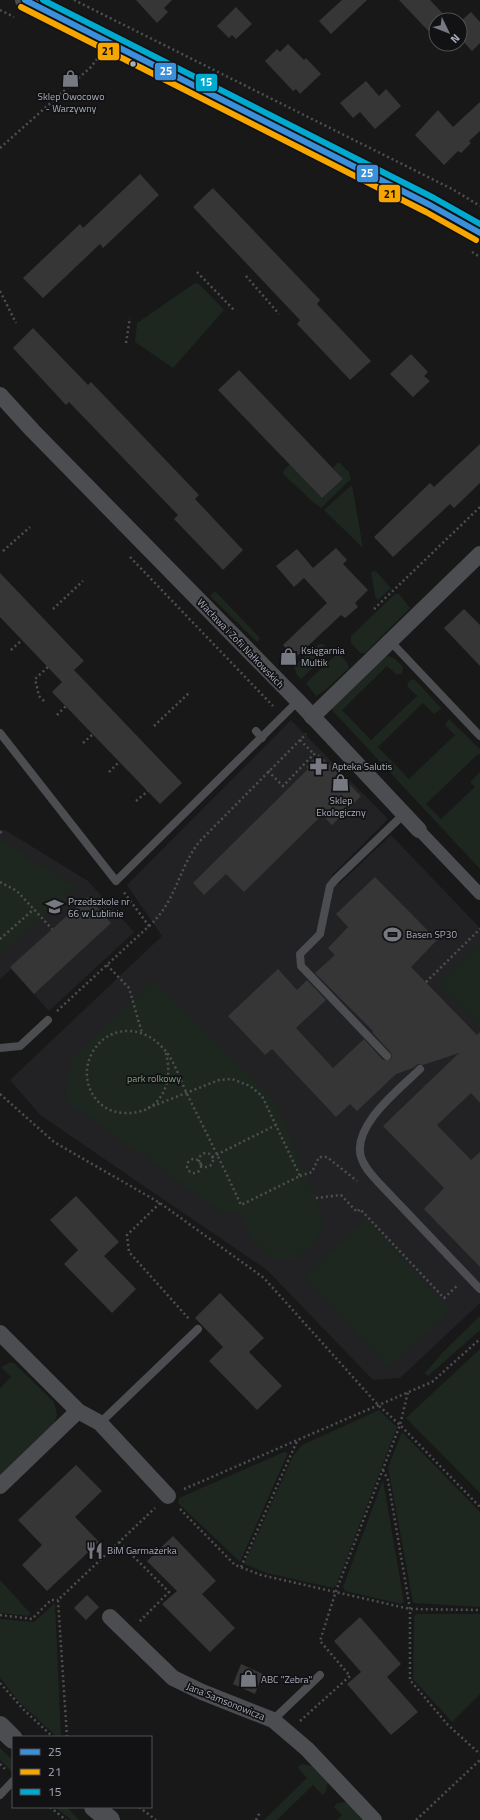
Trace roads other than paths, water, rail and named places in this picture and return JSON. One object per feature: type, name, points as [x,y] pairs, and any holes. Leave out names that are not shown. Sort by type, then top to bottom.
[{"type":"street","points":[[25,0],[430,205],[480,233]]},
{"type":"street","name":"Wacława i Zofii Nałkowskich","points":[[0,395],[33,431],[298,701],[480,894]]},
{"type":"street","points":[[312,717],[480,554]]},
{"type":"street","points":[[0,1333],[78,1411],[100,1423],[168,1496]]},
{"type":"street","points":[[0,1486],[78,1411]]},
{"type":"street","name":"Jana Samsonowicza","points":[[110,1617],[173,1678],[202,1692],[277,1716],[374,1820]]},
{"type":"street","points":[[0,1726],[12,1738]]},
{"type":"street","points":[[95,1808],[110,1820]]},
{"type":"lane","points":[[390,641],[480,736]]},
{"type":"lane","points":[[0,733],[116,881],[298,701]]},
{"type":"lane","points":[[256,731],[262,738]]},
{"type":"lane","points":[[387,1056],[301,966],[300,954],[320,934],[330,886],[332,883],[404,814]]},
{"type":"lane","points":[[0,1048],[20,1046],[48,1020]]},
{"type":"lane","points":[[420,1069],[370,1118],[362,1139],[361,1155],[366,1168],[378,1182],[480,1289]]},
{"type":"lane","points":[[100,1423],[198,1329]]},
{"type":"lane","points":[[277,1716],[320,1674]]},
{"type":"lane","points":[[0,1795],[12,1782]]},
{"type":"place","name":"Sklep Owocowo - Warzywny","points":[[71,79]]},
{"type":"place","name":"Księgarnia Multik","points":[[288,656]]},
{"type":"place","name":"Apteka Salutis","points":[[319,766]]},
{"type":"place","name":"Sklep Ekologiczny","points":[[341,783]]},
{"type":"place","name":"Przedszkole nr 66 w Lublinie","points":[[55,907]]},
{"type":"place","name":"Basen SP30","points":[[393,934]]},
{"type":"place","name":"BiM Garmażerka","points":[[94,1550]]},
{"type":"place","name":"ABC \"Zebra\"","points":[[248,1679]]},
{"type":"park label","name":"park rolkowy","points":[[154,1078]]}]
